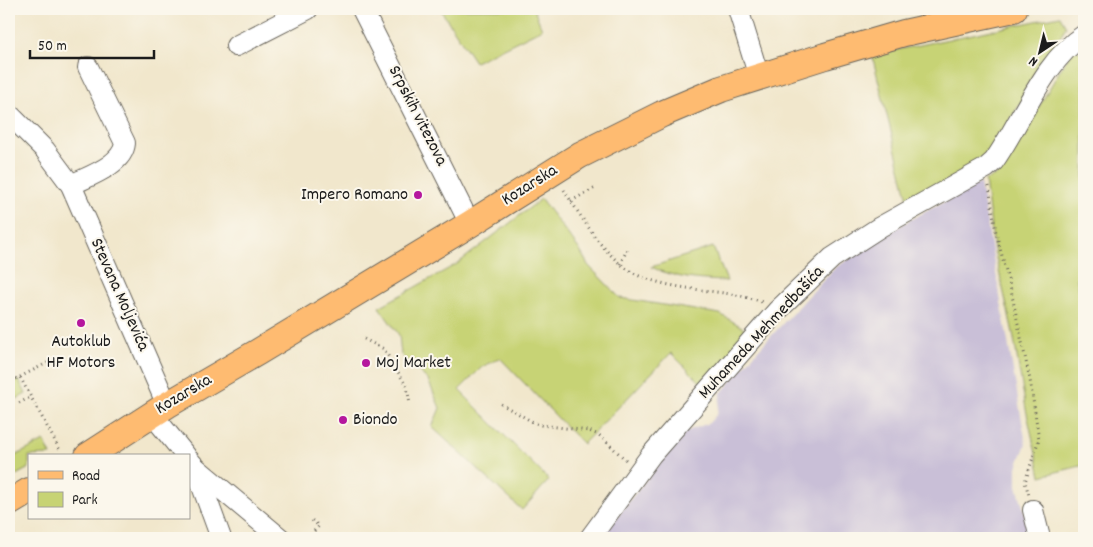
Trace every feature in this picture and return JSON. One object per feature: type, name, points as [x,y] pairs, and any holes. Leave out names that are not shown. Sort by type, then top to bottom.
[{"type":"main road","name":"Kozarska","points":[[91,454],[159,409],[258,352],[470,224],[551,172],[599,145],[662,114],[721,89],[904,33],[1014,9]]},
{"type":"main road","points":[[9,503],[28,492]]},
{"type":"street","points":[[236,46],[308,9]]},
{"type":"street","name":"Srpskih vitezova","points":[[362,9],[470,224]]},
{"type":"street","points":[[738,9],[759,77]]},
{"type":"street","name":"Muhameda Mehmedbašića","points":[[590,538],[639,471],[777,311],[832,258],[880,227],[986,168],[994,161],[1052,68],[1069,47],[1084,36]]},
{"type":"street","points":[[71,185],[116,161],[125,148],[125,143],[88,68]]},
{"type":"street","name":"Stevana Moljevića","points":[[9,114],[45,150],[71,185],[159,409],[186,454]]},
{"type":"street","points":[[190,461],[221,538]]},
{"type":"street","points":[[190,461],[280,538]]},
{"type":"street","points":[[1033,510],[1040,538]]},
{"type":"path","points":[[1068,9],[1075,11],[1084,9]]},
{"type":"path","points":[[986,168],[996,232],[1010,286],[1030,380],[1039,439],[1025,482],[1033,510]]},
{"type":"path","points":[[571,201],[597,186]]},
{"type":"path","points":[[562,188],[600,242],[620,264],[642,277],[682,288],[750,297],[777,311]]},
{"type":"path","points":[[620,264],[628,248]]},
{"type":"path","points":[[364,340],[384,349],[408,387],[410,404]]},
{"type":"path","points":[[9,377],[10,381],[51,361]]},
{"type":"path","points":[[20,376],[61,452]]},
{"type":"path","points":[[19,404],[31,397]]},
{"type":"path","points":[[501,404],[542,425],[599,435],[639,471]]},
{"type":"path","points":[[307,538],[319,526],[309,518]]},
{"type":"shaded area","points":[[980,183],[1026,444],[1017,467],[1017,486],[1032,538],[601,538],[682,433],[709,423],[717,414],[721,393],[759,349],[835,268],[908,221]]},
{"type":"green space","points":[[440,9],[534,9],[542,29],[475,62]]},
{"type":"green space","points":[[1060,16],[1066,26],[1054,49],[986,158],[909,204],[872,55]]},
{"type":"green space","points":[[1076,49],[1084,56],[1084,236],[1082,236],[1077,280],[1084,312],[1084,465],[1041,476],[1026,409],[1013,333],[994,249],[985,181],[1000,173],[1069,55]]},
{"type":"green space","points":[[541,199],[579,249],[588,265],[620,298],[720,314],[749,331],[704,386],[671,353],[583,444],[500,358],[482,367],[459,390],[549,480],[522,510],[432,427],[440,408],[428,380],[401,355],[399,335],[379,307],[457,264]]},
{"type":"green space","points":[[713,247],[727,281],[688,278],[651,267]]},
{"type":"green space","points":[[19,380],[26,394],[9,403],[9,383]]},
{"type":"green space","points":[[44,441],[50,454],[28,454],[28,469],[9,479],[9,459]]},
{"type":"place","name":"Impero Romano","points":[[418,195]]},
{"type":"place","name":"Autoklub HF Motors","points":[[81,323]]},
{"type":"place","name":"Moj Market","points":[[366,363]]},
{"type":"place","name":"Biondo","points":[[343,420]]}]
